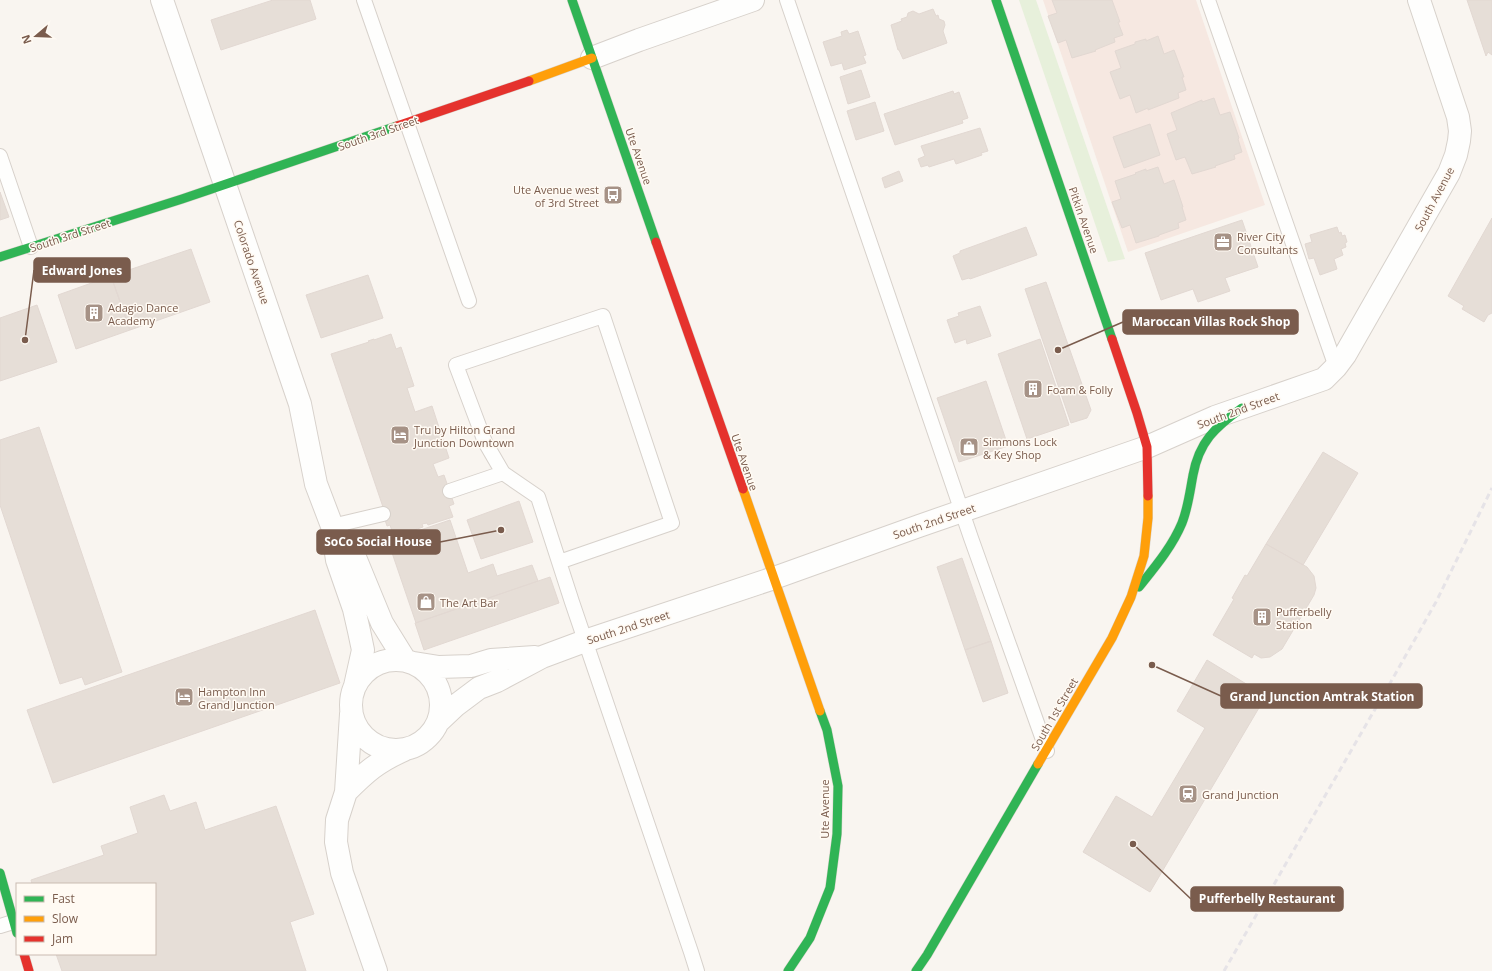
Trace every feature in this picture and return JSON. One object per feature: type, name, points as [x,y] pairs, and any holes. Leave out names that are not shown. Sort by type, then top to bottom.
[{"type":"main road","name":"Ute Avenue","points":[[572,0],[827,730],[838,786],[837,834],[830,888],[810,938],[788,971]]},
{"type":"main road","name":"Pitkin Avenue","points":[[996,0],[1135,406],[1147,447]]},
{"type":"main road","name":"South 3rd Street","points":[[0,257],[225,185],[407,124],[552,74],[592,58]]},
{"type":"main road","points":[[1131,597],[1166,552],[1182,524],[1189,503],[1195,466],[1201,449],[1209,436],[1222,422],[1242,408]]},
{"type":"main road","name":"South 1st Street","points":[[916,971],[927,955],[1112,638],[1131,597],[1144,556],[1148,518],[1147,447]]},
{"type":"main road","points":[[0,873],[10,927]]},
{"type":"main road","points":[[24,955],[29,971]]},
{"type":"street","name":"Colorado Avenue","points":[[162,0],[300,404],[316,484],[332,526],[337,560],[354,609],[363,650],[355,686]]},
{"type":"street","name":"South 3rd Street","points":[[592,58],[646,37],[753,0]]},
{"type":"street","name":"South Avenue","points":[[1330,373],[1438,195],[1456,156],[1460,131],[1458,116],[1419,0]]},
{"type":"street","name":"South 2nd Street","points":[[438,722],[455,706],[479,688],[497,681],[542,657],[585,641],[774,578],[1147,447],[1215,417],[1242,408],[1330,373]]},
{"type":"street","name":"Colorado Avenue","points":[[332,526],[354,555],[382,623],[409,662]]},
{"type":"street","name":"South 2nd Street","points":[[409,662],[439,667],[471,666],[491,660],[542,657]]},
{"type":"street","points":[[346,792],[373,766],[388,757],[423,742],[438,722],[442,708],[438,690],[429,674],[409,662],[390,660],[375,665],[360,677],[355,686],[351,701],[346,792],[337,820],[336,842],[338,859],[376,971]]},
{"type":"street","points":[[351,709],[353,719],[363,736],[387,750],[404,750]]},
{"type":"lane","points":[[364,0],[469,301]]},
{"type":"lane","points":[[787,0],[962,512],[1047,751]]},
{"type":"lane","points":[[1208,0],[1330,373]]},
{"type":"lane","points":[[0,156],[31,247]]},
{"type":"lane","points":[[559,562],[672,523],[603,316],[456,365],[485,442],[503,473],[538,497],[559,562],[585,641],[697,971]]},
{"type":"lane","points":[[450,491],[503,473]]},
{"type":"lane","points":[[332,526],[383,514]]},
{"type":"lane","points":[[927,955],[927,971]]},
{"type":"shaded area","points":[[1043,0],[1196,0],[1265,205],[1128,252]]},
{"type":"green space","points":[[1019,0],[1036,0],[1125,259],[1108,262]]},
{"type":"building","points":[[273,0],[310,0],[316,19],[221,50],[211,20]]},
{"type":"building","points":[[1052,0],[1112,0],[1123,35],[1114,38],[1115,42],[1095,50],[1096,51],[1072,58],[1066,40],[1058,43],[1048,16],[1057,13]]},
{"type":"building","points":[[1467,0],[1492,0],[1492,55],[1488,52],[1486,56]]},
{"type":"building","points":[[933,9],[936,16],[938,15],[939,19],[944,21],[945,25],[943,31],[947,43],[903,59],[898,50],[891,25],[902,21],[901,19],[907,17],[908,13],[913,11],[919,14]]},
{"type":"building","points":[[847,30],[849,34],[858,31],[866,55],[863,56],[866,63],[844,70],[842,63],[831,66],[823,42],[842,36],[841,32]]},
{"type":"building","points":[[1158,36],[1164,54],[1174,50],[1184,77],[1182,77],[1186,90],[1178,93],[1179,98],[1136,113],[1130,95],[1120,99],[1110,72],[1121,68],[1115,51],[1135,44],[1135,42],[1146,39],[1146,41]]},
{"type":"building","points":[[861,70],[870,97],[848,104],[840,77]]},
{"type":"building","points":[[953,91],[954,94],[959,92],[968,118],[962,120],[963,123],[895,145],[884,114]]},
{"type":"building","points":[[1214,98],[1220,115],[1230,112],[1242,152],[1234,155],[1235,159],[1215,166],[1216,167],[1192,174],[1185,157],[1176,160],[1167,134],[1177,130],[1171,113],[1202,100],[1202,102]]},
{"type":"building","points":[[875,102],[884,131],[856,140],[847,111]]},
{"type":"building","points":[[1150,124],[1160,155],[1124,168],[1113,137]]},
{"type":"building","points":[[980,128],[988,151],[981,153],[982,155],[956,164],[954,159],[929,167],[928,165],[921,167],[918,159],[925,156],[921,146]]},
{"type":"building","points":[[1158,167],[1164,184],[1174,180],[1186,220],[1178,223],[1179,228],[1136,243],[1130,225],[1122,228],[1112,202],[1121,199],[1115,181],[1146,169],[1146,171]]},
{"type":"building","points":[[899,171],[903,181],[885,188],[882,178]]},
{"type":"building","points":[[0,192],[9,217],[0,220]]},
{"type":"building","points":[[1492,218],[1492,313],[1488,315],[1484,322],[1462,309],[1464,306],[1448,296]]},
{"type":"building","points":[[1242,220],[1258,267],[1225,278],[1230,291],[1198,302],[1193,289],[1161,300],[1145,253]]},
{"type":"building","points":[[1026,227],[1037,255],[970,279],[962,280],[953,256],[960,253],[960,251]]},
{"type":"building","points":[[1337,227],[1342,236],[1345,235],[1347,242],[1345,243],[1346,247],[1341,249],[1343,255],[1334,259],[1337,269],[1320,275],[1314,258],[1309,259],[1305,244],[1312,242],[1310,235]]},
{"type":"building","points":[[191,249],[210,302],[130,330],[111,276]]},
{"type":"building","points":[[368,275],[383,318],[321,338],[306,295]]},
{"type":"building","name":"Adagio Dance Academy","points":[[111,276],[130,330],[76,349],[58,295]]},
{"type":"building","points":[[1046,282],[1091,410],[1087,418],[1071,423],[1025,289]]},
{"type":"building","points":[[37,305],[57,362],[0,381],[0,318]]},
{"type":"building","points":[[980,306],[991,336],[967,344],[966,339],[955,343],[947,320],[959,316],[958,313]]},
{"type":"building","name":"Tru by Hilton Grand Junction Downtown","points":[[391,334],[396,349],[401,347],[414,386],[407,388],[415,412],[432,406],[449,458],[433,464],[438,477],[444,475],[454,504],[449,506],[453,517],[428,525],[427,523],[422,524],[423,527],[394,537],[390,525],[387,526],[381,507],[383,507],[331,354]]},
{"type":"building","name":"Foam & Folly","points":[[1040,339],[1069,425],[1027,439],[998,354]]},
{"type":"building","points":[[986,381],[1008,446],[959,462],[937,398]]},
{"type":"building","points":[[39,427],[122,672],[85,685],[82,677],[60,684],[0,505],[0,440]]},
{"type":"building","points":[[1323,452],[1358,473],[1303,565],[1266,544]]},
{"type":"building","points":[[519,501],[533,542],[481,559],[467,520]]},
{"type":"building","points":[[450,520],[468,573],[493,564],[497,576],[532,565],[538,581],[416,623],[388,541]]},
{"type":"building","name":"Pufferbelly Station","points":[[1266,544],[1307,567],[1314,576],[1316,588],[1314,595],[1282,649],[1270,657],[1261,658],[1254,654],[1252,658],[1213,635],[1234,599],[1232,598],[1245,575],[1247,576]]},
{"type":"building","points":[[962,558],[991,641],[965,650],[937,567]]},
{"type":"building","points":[[550,577],[559,603],[424,650],[415,623]]},
{"type":"building","name":"Hampton Inn Grand Junction","points":[[315,610],[340,683],[53,783],[27,710]]},
{"type":"building","points":[[991,641],[1008,693],[983,702],[965,650]]},
{"type":"building","name":"Grand Junction","points":[[1207,660],[1266,696],[1150,892],[1083,852],[1116,796],[1152,817],[1205,728],[1177,711]]},
{"type":"building","points":[[164,795],[170,811],[196,802],[205,830],[276,806],[314,914],[290,922],[306,971],[62,971],[56,955],[156,955],[156,883],[32,883],[31,880],[104,855],[101,846],[138,833],[130,807]]},
{"type":"railway","points":[[1224,971],[1436,602],[1492,488]]},
{"type":"traffic: fast","points":[[572,0],[656,242]]},
{"type":"traffic: fast","points":[[996,0],[1112,339]]},
{"type":"traffic: fast","points":[[0,257],[182,199],[397,126]]},
{"type":"traffic: fast","points":[[1139,587],[1168,549],[1178,532],[1184,517],[1196,463],[1204,444],[1216,429],[1242,408]]},
{"type":"traffic: fast","points":[[788,971],[810,938],[830,888],[837,834],[838,786],[827,730],[820,711]]},
{"type":"traffic: fast","points":[[916,971],[927,955],[1038,764]]},
{"type":"traffic: fast","points":[[0,873],[16,929]]},
{"type":"traffic: slow","points":[[529,81],[592,58]]},
{"type":"traffic: slow","points":[[743,489],[820,711]]},
{"type":"traffic: slow","points":[[1038,764],[1112,638],[1131,597],[1144,556],[1148,518],[1148,496]]},
{"type":"traffic: jam","points":[[397,126],[529,81]]},
{"type":"traffic: jam","points":[[656,242],[743,489]]},
{"type":"traffic: jam","points":[[1112,339],[1147,447],[1148,496]]},
{"type":"traffic: jam","points":[[24,955],[29,971]]},
{"type":"place","name":"Ute Avenue west of 3rd Street","points":[[613,195]]},
{"type":"place","name":"River City Consultants","points":[[1223,242]]},
{"type":"place","name":"Adagio Dance Academy","points":[[94,313]]},
{"type":"place","name":"Edward Jones","points":[[25,340]]},
{"type":"place","name":"Maroccan Villas Rock Shop","points":[[1058,350]]},
{"type":"place","name":"Foam & Folly","points":[[1033,389]]},
{"type":"place","name":"Tru by Hilton Grand Junction Downtown","points":[[400,435]]},
{"type":"place","name":"Simmons Lock & Key Shop","points":[[969,447]]},
{"type":"place","name":"SoCo Social House","points":[[501,530]]},
{"type":"place","name":"The Art Bar","points":[[426,602]]},
{"type":"place","name":"Pufferbelly Station","points":[[1262,617]]},
{"type":"place","name":"Grand Junction Amtrak Station","points":[[1152,665]]},
{"type":"place","name":"Hampton Inn Grand Junction","points":[[184,697]]},
{"type":"place","name":"Grand Junction","points":[[1188,794]]},
{"type":"place","name":"Pufferbelly Restaurant","points":[[1133,844]]}]
